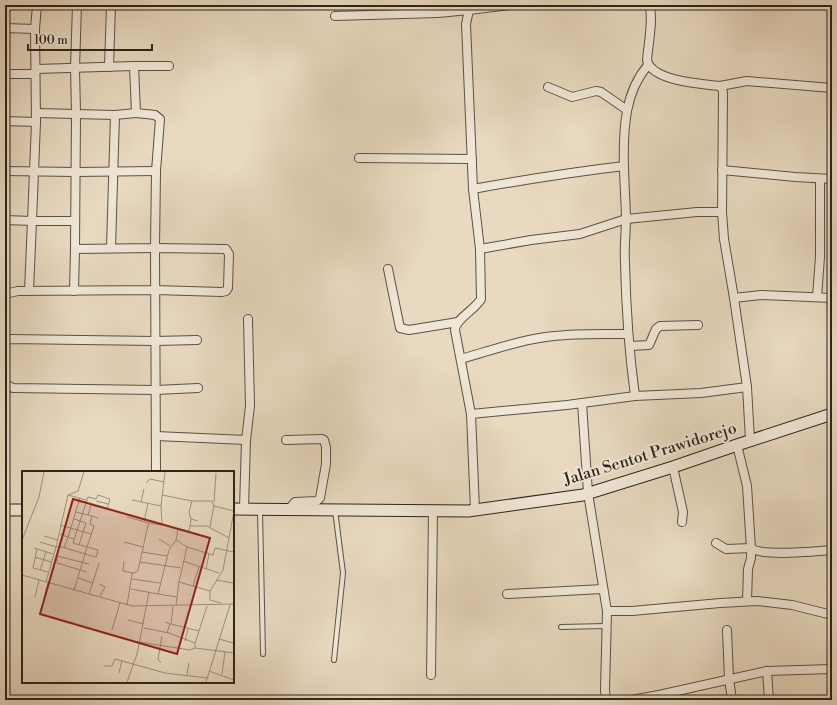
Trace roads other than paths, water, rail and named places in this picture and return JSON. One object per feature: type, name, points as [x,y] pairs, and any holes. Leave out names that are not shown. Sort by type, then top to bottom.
[{"type":"main road","name":"Jalan Sentot Prawidorejo","points":[[239,509],[260,508],[433,511],[475,510],[515,505],[588,493],[673,468],[750,440],[832,414]]},
{"type":"main road","points":[[5,510],[22,510]]},
{"type":"street","points":[[29,291],[36,117],[37,5]]},
{"type":"street","points":[[74,291],[76,113],[74,68],[77,5]]},
{"type":"street","points":[[109,67],[111,5]]},
{"type":"street","points":[[335,16],[437,9],[469,10],[510,5]]},
{"type":"street","points":[[649,5],[651,14],[647,60],[648,65],[657,73],[685,82],[720,86],[724,84],[747,81],[832,88]]},
{"type":"street","points":[[469,10],[466,24],[473,189],[480,249],[481,299],[477,306],[458,322],[455,326],[455,330],[472,414],[475,510]]},
{"type":"street","points":[[5,28],[36,28]]},
{"type":"street","points":[[635,396],[628,334],[625,262],[626,219],[624,134],[627,110],[639,76],[648,65]]},
{"type":"street","points":[[134,66],[136,113]]},
{"type":"street","points":[[5,74],[74,68],[169,66]]},
{"type":"street","points":[[720,86],[723,92],[722,212],[724,239],[747,386],[750,440]]},
{"type":"street","points":[[548,87],[572,97],[601,92],[627,110]]},
{"type":"street","points":[[5,121],[76,113],[115,115],[136,113],[155,114],[160,119],[156,171],[155,248],[156,471]]},
{"type":"street","points":[[111,248],[115,115]]},
{"type":"street","points":[[359,158],[472,159]]},
{"type":"street","points":[[473,189],[587,170],[624,166]]},
{"type":"street","points":[[722,170],[832,179]]},
{"type":"street","points":[[5,171],[156,171]]},
{"type":"street","points":[[817,297],[820,257],[820,179]]},
{"type":"street","points":[[480,249],[531,240],[580,234],[626,219],[697,212],[722,212]]},
{"type":"street","points":[[5,220],[75,221]]},
{"type":"street","points":[[5,294],[18,290],[155,290],[222,292],[226,291],[228,288],[229,254],[226,249],[74,249]]},
{"type":"street","points":[[388,269],[400,328],[409,330],[458,322]]},
{"type":"street","points":[[734,298],[761,295],[832,298]]},
{"type":"street","points":[[239,509],[250,406],[248,319]]},
{"type":"street","points":[[630,346],[649,345],[656,329],[660,326],[698,325]]},
{"type":"street","points":[[461,359],[512,344],[554,336],[628,334]]},
{"type":"street","points":[[5,341],[9,339],[155,341],[197,340]]},
{"type":"street","points":[[5,384],[13,388],[156,390],[198,388]]},
{"type":"street","points":[[472,414],[635,396],[701,393],[747,386]]},
{"type":"street","points":[[582,403],[588,493],[607,611],[606,700]]},
{"type":"street","points":[[156,436],[246,440]]},
{"type":"street","points":[[286,440],[322,439],[325,442],[326,447],[326,464],[320,498],[317,501],[295,502],[289,509]]},
{"type":"street","points":[[737,445],[747,486],[751,548],[751,558],[748,569],[747,601]]},
{"type":"street","points":[[673,468],[683,512],[682,522]]},
{"type":"street","points":[[431,675],[433,511]]},
{"type":"street","points":[[716,543],[726,549],[751,548],[760,552],[784,553],[832,550]]},
{"type":"street","points":[[507,594],[603,590]]},
{"type":"street","points":[[607,611],[632,611],[757,601],[792,604],[832,614]]},
{"type":"street","points":[[727,630],[729,680],[732,700]]},
{"type":"street","points":[[631,700],[729,680],[767,670],[832,669]]},
{"type":"street","points":[[767,670],[769,700]]},
{"type":"lane","points":[[260,508],[263,654]]},
{"type":"lane","points":[[334,660],[343,573],[335,510]]},
{"type":"lane","points":[[561,627],[606,626]]}]
